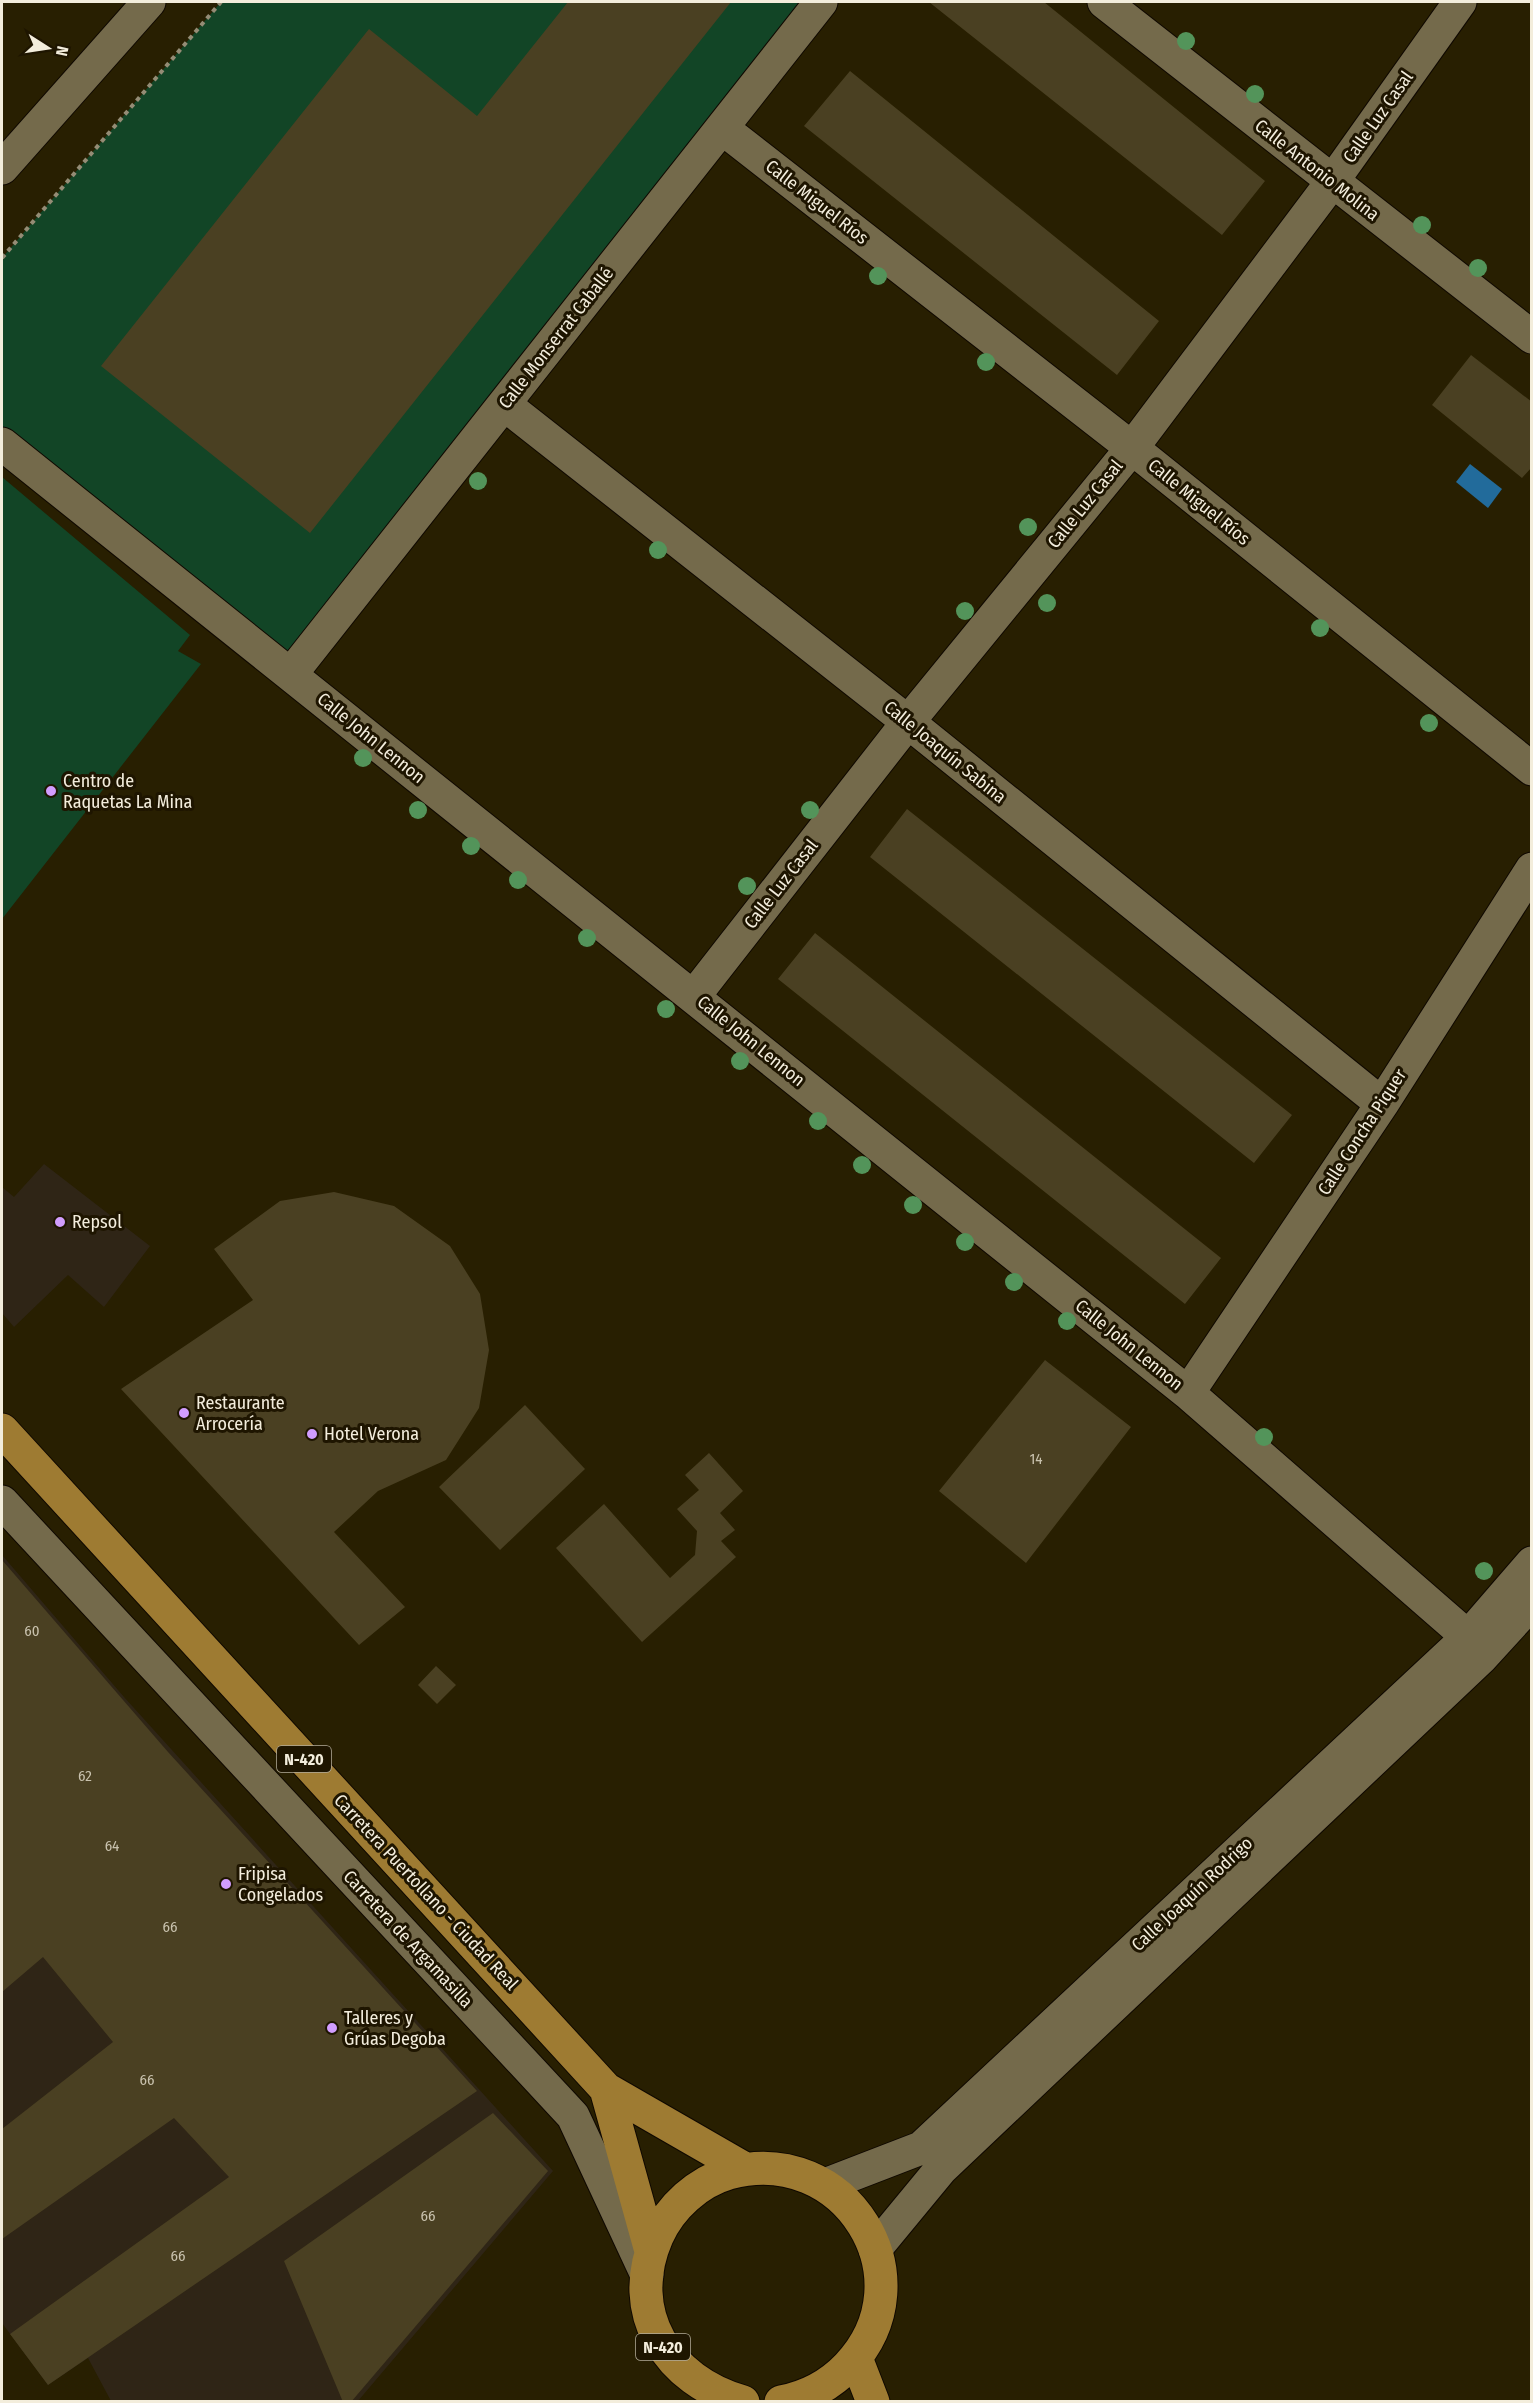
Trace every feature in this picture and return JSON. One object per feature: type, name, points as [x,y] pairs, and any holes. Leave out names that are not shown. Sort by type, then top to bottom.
[{"type":"highway","name":"Carretera Puertollano - Ciudad Real","points":[[2,1430],[606,2089],[745,2169]]},
{"type":"highway","name":"Carretera Puertollano - Ciudad Real","points":[[606,2089],[649,2263]]},
{"type":"highway","name":"N-420","points":[[743,2402],[720,2395],[698,2384],[674,2361],[653,2325],[647,2300],[649,2263],[662,2226],[677,2205],[698,2188],[720,2176],[745,2169],[773,2168],[800,2173],[825,2185],[853,2210],[864,2224],[875,2249],[880,2275],[880,2301],[874,2326],[855,2358],[838,2376],[818,2391],[781,2402]]},
{"type":"highway","points":[[855,2358],[873,2402]]},
{"type":"street","points":[[2,168],[149,2]]},
{"type":"street","name":"Calle Monserrat Caballé","points":[[291,674],[821,2]]},
{"type":"street","name":"Calle Antonio Molina","points":[[1104,2],[1532,337]]},
{"type":"street","name":"Calle Luz Casal","points":[[694,996],[908,722],[1132,448],[1332,182],[1460,2]]},
{"type":"street","name":"Calle Miguel Ríos","points":[[722,128],[1132,448],[1532,769]]},
{"type":"street","name":"Calle Joaquín Sabina","points":[[504,404],[908,722],[1382,1104]]},
{"type":"street","name":"Calle John Lennon","points":[[2,444],[1188,1393],[1475,1647]]},
{"type":"street","name":"Calle Concha Piquer","points":[[1188,1393],[1382,1104],[1532,869]]},
{"type":"street","name":"Carretera de Argamasilla","points":[[2,1502],[573,2116],[649,2263]]},
{"type":"street","name":"Calle Joaquín Rodrigo","points":[[875,2249],[941,2169],[1475,1647],[1532,1563]]},
{"type":"street","name":"Calle Joaquín Rodrigo","points":[[825,2185],[921,2148],[1475,1647],[1532,1602]]},
{"type":"path","points":[[2,258],[221,2]]},
{"type":"shaded area","name":"Repsol","points":[[44,1164],[150,1246],[104,1307],[68,1275],[14,1327],[2,1313],[2,1187],[14,1197]]},
{"type":"shaded area","points":[[2,1555],[124,1697],[553,2171],[358,2401],[111,2401],[88,2358],[48,2385],[2,2323]]},
{"type":"green space","points":[[221,2],[821,2],[291,674],[2,444],[2,258]]},
{"type":"green space","name":"Centro de Raquetas La Mina","points":[[2,477],[190,635],[178,651],[201,664],[2,919]]},
{"type":"water","points":[[1470,464],[1502,489],[1488,508],[1456,482]]},
{"type":"building","points":[[568,2],[731,2],[310,533],[101,366],[369,29],[477,116]]},
{"type":"building","points":[[929,2],[1044,2],[1265,181],[1222,235]]},
{"type":"building","points":[[850,71],[1159,321],[1117,375],[804,126]]},
{"type":"building","points":[[1471,355],[1532,402],[1532,467],[1522,478],[1432,405]]},
{"type":"building","points":[[907,809],[1292,1115],[1254,1163],[870,857]]},
{"type":"building","points":[[815,933],[1221,1258],[1185,1304],[778,979]]},
{"type":"building","name":"Hotel Verona","points":[[334,1192],[394,1206],[450,1246],[480,1294],[489,1350],[479,1408],[446,1460],[378,1491],[334,1532],[405,1607],[359,1645],[121,1389],[253,1300],[214,1249],[280,1201]]},
{"type":"building","points":[[1045,1360],[1131,1427],[1026,1563],[939,1491]]},
{"type":"building","points":[[525,1405],[585,1469],[500,1550],[439,1487]]},
{"type":"building","points":[[709,1453],[743,1491],[720,1513],[735,1530],[721,1541],[736,1557],[642,1642],[556,1548],[604,1504],[670,1578],[695,1555],[697,1531],[677,1509],[699,1490],[685,1475]]},
{"type":"building","points":[[2,1560],[168,1752],[477,2091],[48,2385],[10,2334],[229,2177],[174,2118],[2,2239],[2,2129],[113,2042],[43,1957],[2,1992]]},
{"type":"building","points":[[436,1666],[456,1685],[437,1704],[418,1685]]},
{"type":"building","points":[[493,2113],[548,2171],[351,2402],[343,2402],[284,2261]]},
{"type":"place","name":"Centro de Raquetas La Mina","points":[[51,791]]},
{"type":"place","name":"Repsol","points":[[60,1222]]},
{"type":"place","name":"Restaurante Arrocería","points":[[184,1413]]},
{"type":"place","name":"Hotel Verona","points":[[312,1434]]},
{"type":"place","name":"Fripisa Congelados","points":[[226,1884]]},
{"type":"place","name":"Talleres y Grúas Degoba","points":[[332,2028]]}]
